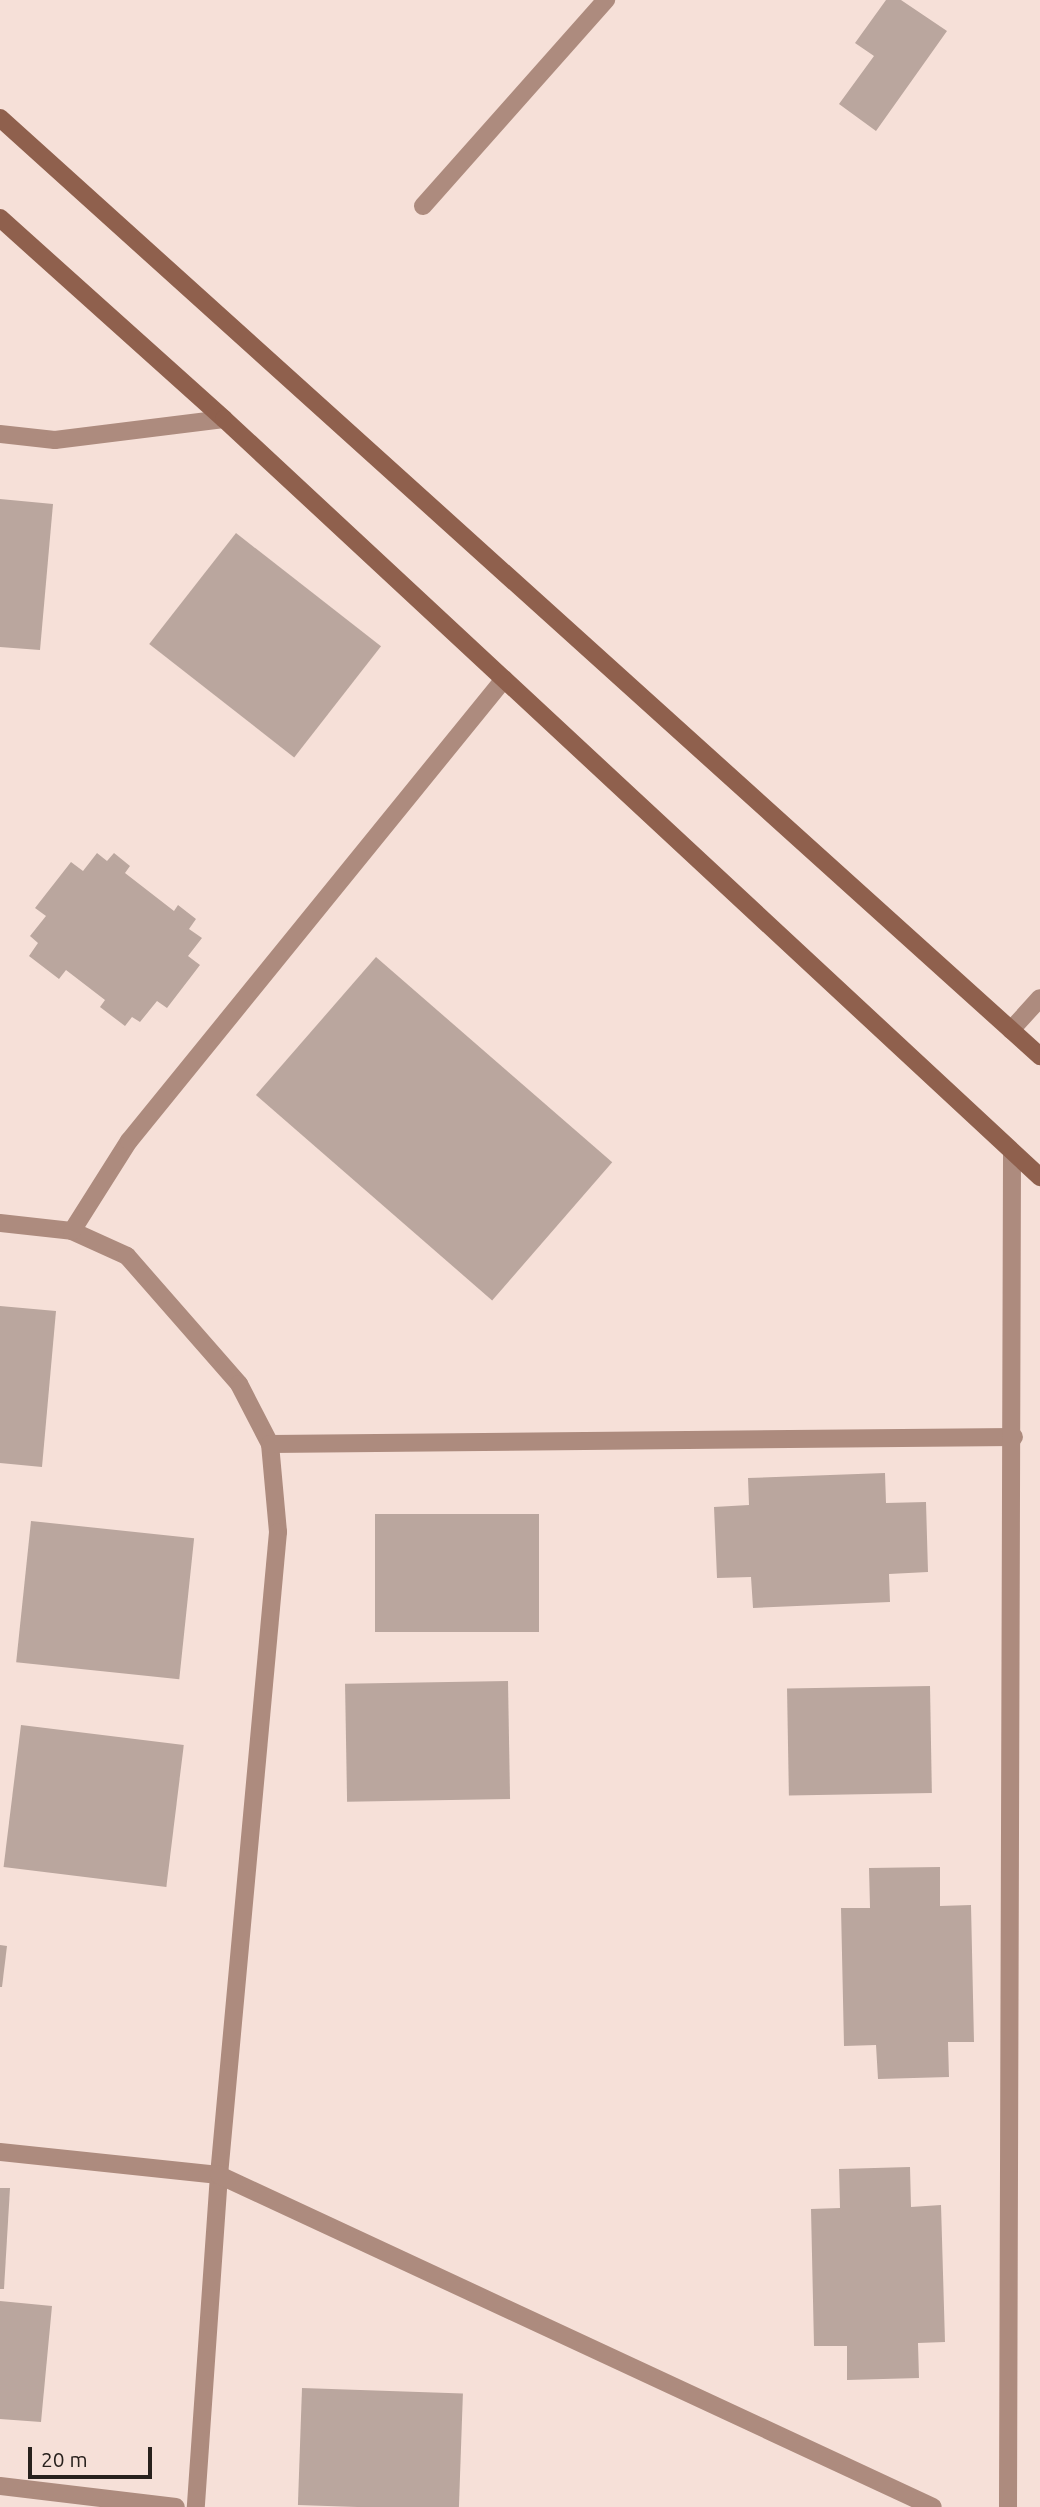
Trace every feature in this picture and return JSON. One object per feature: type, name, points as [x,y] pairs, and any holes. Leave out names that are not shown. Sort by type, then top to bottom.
[{"type":"street","points":[[424,206],[606,0]]},
{"type":"street","points":[[0,118],[1040,1056]]},
{"type":"street","points":[[0,218],[224,419],[1040,1177]]},
{"type":"street","points":[[0,434],[55,440],[224,419]]},
{"type":"street","points":[[72,1231],[129,1141],[503,679]]},
{"type":"street","points":[[1011,1030],[1040,998]]},
{"type":"street","points":[[1008,2507],[1014,1437],[1012,1152]]},
{"type":"street","points":[[0,1223],[72,1231],[127,1256],[239,1384],[270,1444],[278,1532],[219,2175],[196,2507]]},
{"type":"street","points":[[270,1444],[1014,1437]]},
{"type":"street","points":[[0,2151],[219,2175],[933,2507]]},
{"type":"street","points":[[0,2486],[176,2507]]},
{"type":"building","points":[[886,0],[901,0],[947,31],[876,131],[839,104],[874,56],[855,43]]},
{"type":"building","points":[[0,499],[53,504],[40,650],[0,647]]},
{"type":"building","points":[[236,533],[381,646],[294,757],[149,644]]},
{"type":"building","points":[[97,853],[107,861],[114,853],[130,866],[125,873],[174,911],[178,905],[196,919],[189,929],[202,938],[188,956],[200,965],[167,1008],[157,1001],[140,1022],[132,1017],[125,1026],[100,1007],[105,1000],[66,970],[59,979],[29,956],[38,943],[30,936],[46,916],[35,908],[71,862],[83,871]]},
{"type":"building","points":[[376,957],[612,1162],[492,1300],[256,1095]]},
{"type":"building","points":[[0,1306],[56,1311],[42,1467],[0,1463]]},
{"type":"building","points":[[885,1473],[886,1503],[926,1502],[928,1572],[889,1574],[890,1602],[753,1608],[751,1577],[717,1578],[714,1507],[749,1505],[748,1478]]},
{"type":"building","points":[[375,1514],[539,1514],[539,1632],[375,1632]]},
{"type":"building","points":[[31,1521],[194,1538],[179,1679],[16,1662]]},
{"type":"building","points":[[508,1681],[510,1799],[347,1802],[345,1684]]},
{"type":"building","points":[[930,1686],[932,1793],[789,1795],[787,1688]]},
{"type":"building","points":[[21,1725],[184,1745],[166,1887],[4,1867]]},
{"type":"building","points":[[940,1867],[940,1906],[971,1905],[974,2042],[948,2042],[949,2077],[878,2079],[876,2045],[844,2046],[841,1908],[870,1908],[869,1868]]},
{"type":"building","points":[[0,1945],[7,1946],[2,1987],[0,1987]]},
{"type":"building","points":[[910,2167],[911,2207],[941,2205],[945,2342],[918,2343],[919,2378],[847,2380],[847,2346],[814,2346],[811,2209],[840,2208],[839,2169]]},
{"type":"building","points":[[0,2188],[10,2188],[4,2289],[0,2289]]},
{"type":"building","points":[[0,2301],[52,2306],[41,2422],[0,2419]]},
{"type":"building","points":[[302,2388],[463,2394],[459,2507],[298,2505]]}]
